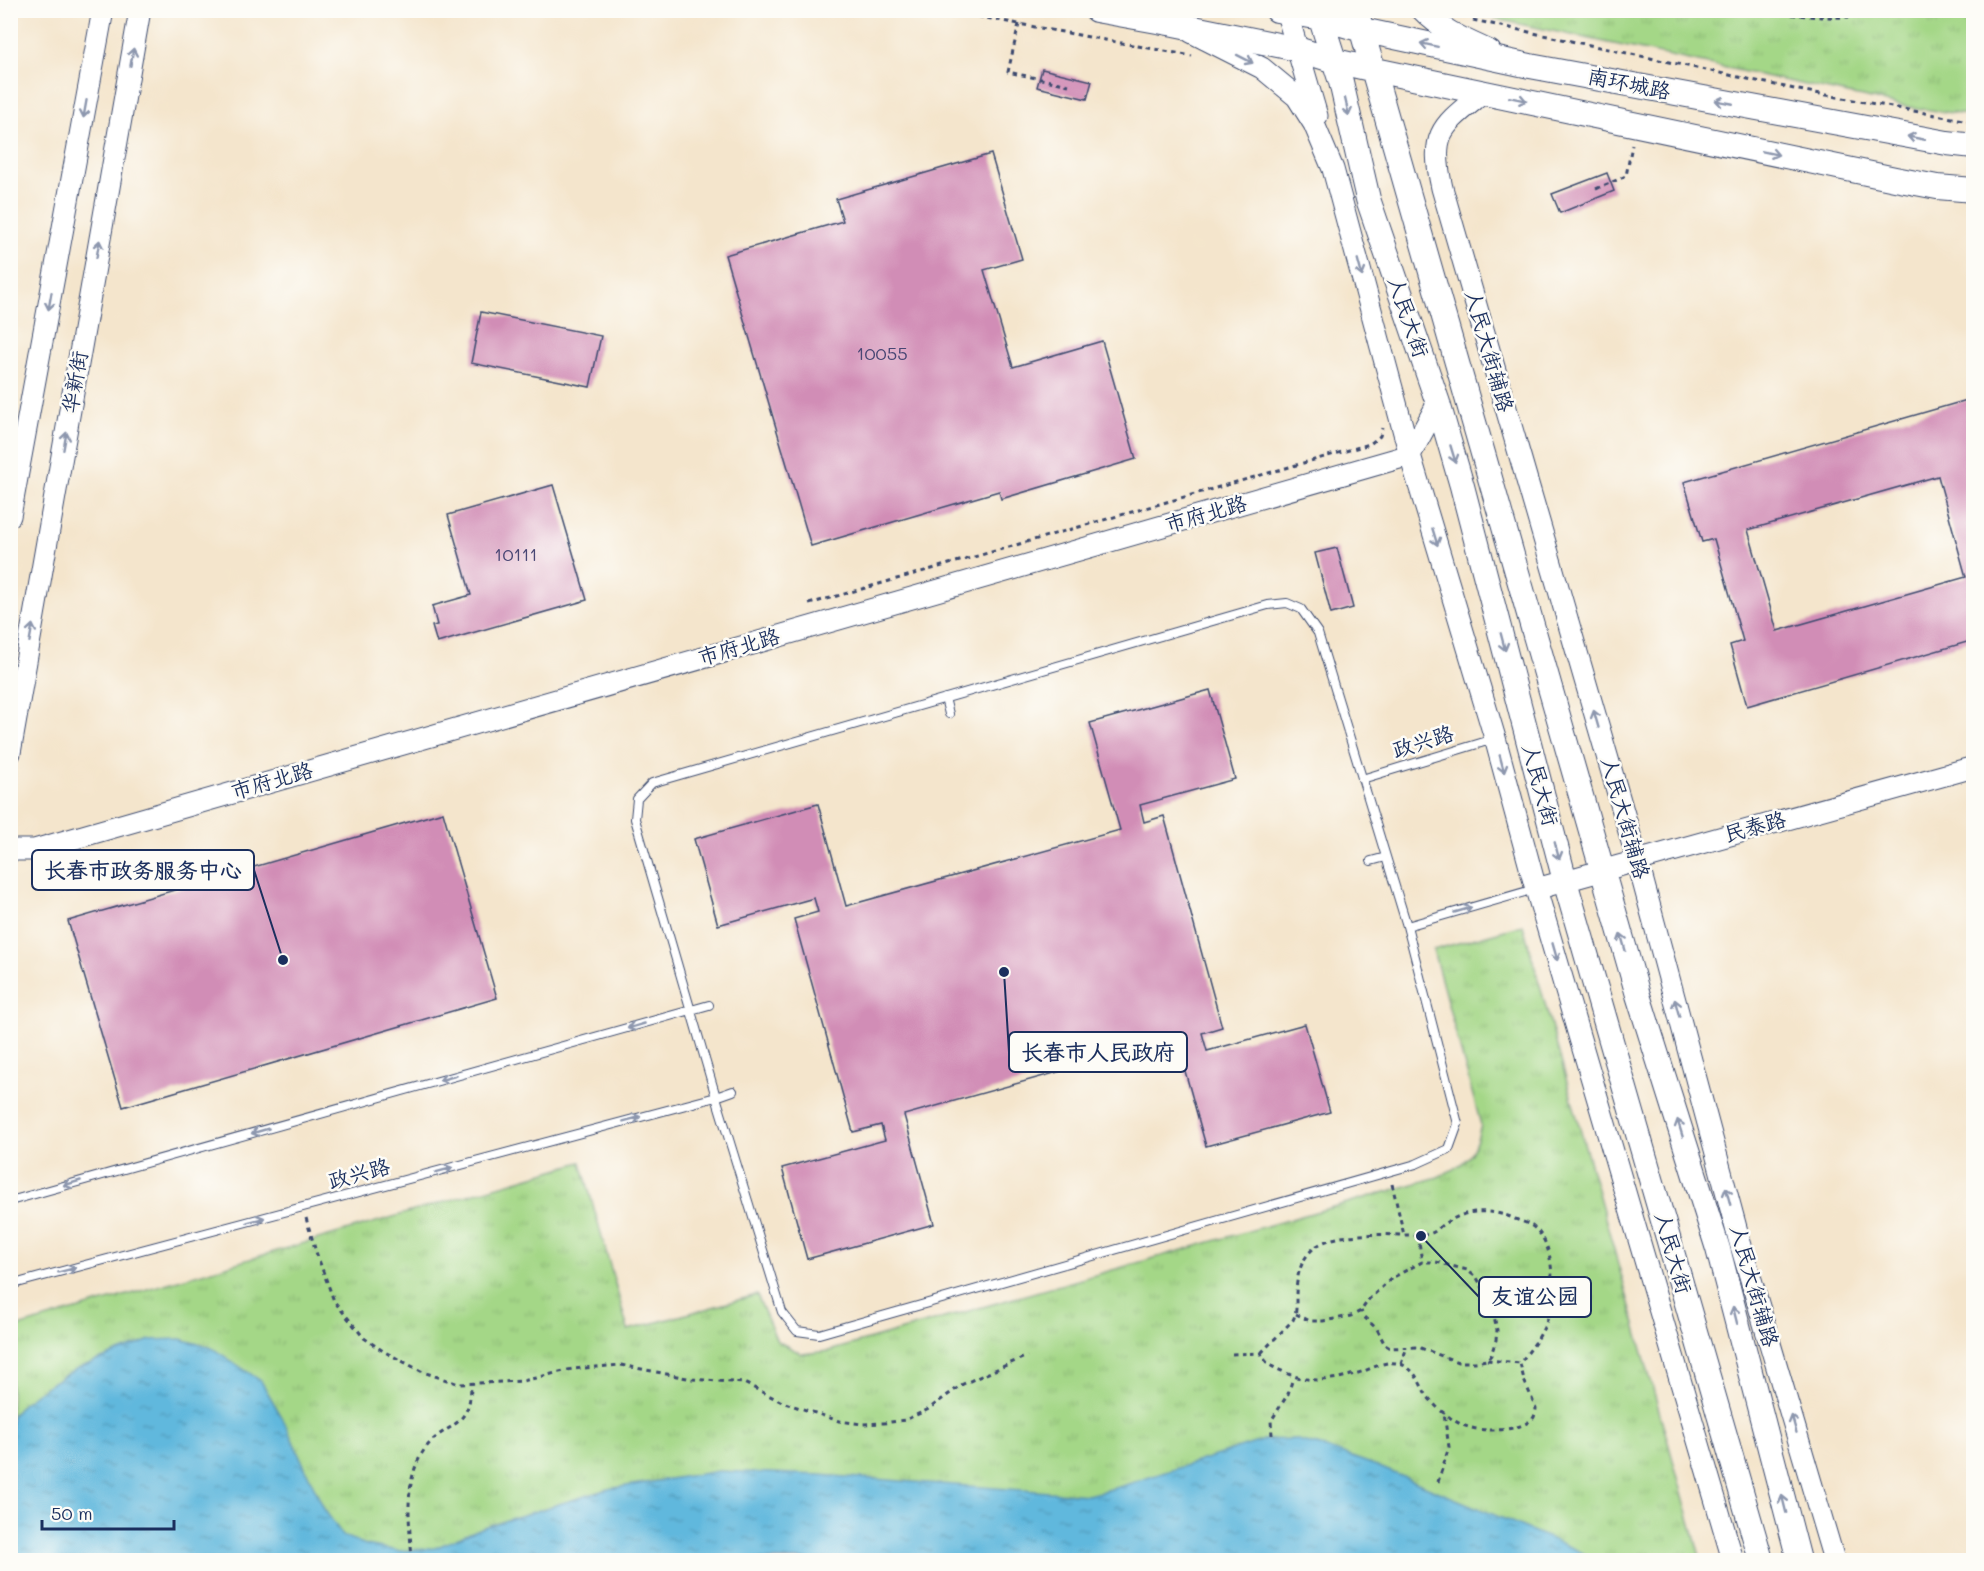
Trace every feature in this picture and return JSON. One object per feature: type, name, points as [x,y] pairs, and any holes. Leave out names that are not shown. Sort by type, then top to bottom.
[{"type":"main road","name":"华新街","points":[[10,516],[103,10]]},
{"type":"main road","name":"华新街","points":[[10,753],[140,10]]},
{"type":"main road","name":"南环城路","points":[[1096,10],[1297,49],[1375,70],[1895,179],[1974,190]]},
{"type":"main road","points":[[1422,10],[1432,20],[1459,37],[1495,54],[1530,66]]},
{"type":"main road","name":"南环城路","points":[[1283,11],[1359,20],[1530,66],[1947,143],[1974,146]]},
{"type":"main road","points":[[1283,11],[1297,49],[1333,170],[1410,455],[1495,738],[1536,889],[1732,1560]]},
{"type":"main road","name":"人民大街","points":[[1319,14],[1335,61],[1368,199],[1437,403],[1462,486],[1565,881],[1761,1560]]},
{"type":"main road","name":"人民大街","points":[[1359,20],[1638,995],[1718,1249],[1799,1560]]},
{"type":"main road","points":[[1174,24],[1262,68],[1296,97],[1314,124],[1333,170]]},
{"type":"main road","name":"人民大街辅路","points":[[1484,92],[1453,118],[1438,139],[1437,165],[1637,859],[1739,1239],[1834,1560]]},
{"type":"main road","points":[[1410,455],[1437,403]]},
{"type":"main road","name":"市府北路","points":[[10,850],[34,850],[1410,455]]},
{"type":"main road","name":"民泰路","points":[[1536,889],[1974,766]]},
{"type":"lane","points":[[1287,603],[1301,609],[1318,633],[1407,926],[1458,1124],[1449,1149],[1416,1164],[819,1334],[798,1330],[782,1312],[716,1097],[635,819],[637,799],[652,783],[945,698],[1268,606],[1287,603]]},
{"type":"lane","points":[[945,698],[949,714]]},
{"type":"lane","name":"政兴路","points":[[1362,779],[1495,738]]},
{"type":"lane","points":[[1371,861],[1386,857]]},
{"type":"lane","points":[[1407,926],[1536,889]]},
{"type":"lane","points":[[10,1201],[709,1005]]},
{"type":"lane","name":"政兴路","points":[[10,1285],[734,1091]]},
{"type":"path","points":[[943,10],[1200,57]]},
{"type":"path","points":[[1765,10],[1794,16],[1880,16],[1923,10]]},
{"type":"path","points":[[1469,20],[1799,90],[1974,122]]},
{"type":"path","points":[[1019,24],[1008,72],[1069,85]]},
{"type":"path","points":[[1596,189],[1626,176],[1633,142]]},
{"type":"path","points":[[809,604],[1370,444],[1380,436],[1383,423]]},
{"type":"path","points":[[1389,1171],[1404,1235]]},
{"type":"path","points":[[303,1207],[315,1252],[334,1301],[364,1338],[383,1352],[423,1372],[459,1384],[523,1381],[572,1369],[621,1365],[692,1379],[744,1383],[782,1402],[839,1421],[862,1424],[884,1423],[905,1420],[927,1410],[963,1384],[1027,1356]]},
{"type":"path","points":[[1232,1354],[1261,1353],[1293,1320],[1296,1314],[1298,1272],[1301,1265],[1314,1248],[1330,1239],[1385,1233],[1418,1235],[1436,1232],[1442,1225],[1459,1216],[1475,1212],[1494,1213],[1510,1216],[1533,1227],[1542,1238],[1548,1251],[1552,1268],[1551,1303],[1546,1324],[1520,1363],[1524,1380],[1536,1408],[1533,1418],[1525,1424],[1509,1429],[1482,1429],[1456,1421],[1427,1396],[1417,1376],[1410,1368],[1401,1364],[1379,1364],[1365,1371],[1330,1380],[1316,1381],[1293,1378],[1270,1366],[1264,1361],[1261,1353]]},
{"type":"path","points":[[1418,1235],[1422,1262]]},
{"type":"path","points":[[1296,1314],[1310,1320],[1323,1321],[1351,1316],[1361,1311],[1369,1299],[1392,1278],[1422,1262],[1454,1266],[1467,1270],[1477,1278],[1491,1302],[1497,1330],[1491,1355],[1486,1360]]},
{"type":"path","points":[[1361,1311],[1377,1329],[1385,1345],[1390,1348],[1418,1347],[1458,1362],[1486,1360],[1520,1363]]},
{"type":"path","points":[[1401,1364],[1407,1347]]},
{"type":"path","points":[[1272,1435],[1271,1421],[1288,1394],[1293,1378]]},
{"type":"path","points":[[412,1560],[410,1490],[414,1471],[428,1443],[462,1419],[471,1400],[471,1384]]},
{"type":"path","points":[[1438,1482],[1449,1447],[1444,1413]]},
{"type":"green space","points":[[1459,11],[1973,11],[1973,116],[1909,107]]},
{"type":"green space","points":[[1523,925],[1701,1560],[11,1560],[11,1329],[581,1162],[628,1330],[757,1295],[777,1341],[802,1354],[829,1351],[1438,1177],[1463,1163],[1472,1152],[1481,1125],[1433,950]]},
{"type":"water","points":[[181,1339],[212,1348],[261,1381],[282,1417],[324,1509],[343,1536],[366,1545],[398,1551],[435,1548],[484,1527],[608,1489],[719,1471],[820,1475],[1088,1495],[1264,1440],[1294,1439],[1377,1466],[1581,1552],[1594,1560],[11,1560],[11,1417],[23,1403],[76,1369],[150,1340]]},
{"type":"building","points":[[1042,69],[1092,81],[1087,99],[1037,87]]},
{"type":"building","points":[[991,154],[1022,259],[984,270],[1013,367],[1102,341],[1136,459],[1001,499],[999,491],[811,546],[725,255],[843,221],[836,199]]},
{"type":"building","points":[[1607,173],[1614,191],[1560,213],[1552,194]]},
{"type":"building","points":[[481,312],[601,336],[590,387],[471,363]]},
{"type":"building","points":[[1974,398],[1974,640],[1747,706],[1730,645],[1743,641],[1714,539],[1702,542],[1684,482]],"holes":[[[1938,476],[1966,577],[1777,631],[1748,530]]]},
{"type":"building","points":[[553,485],[587,600],[437,643],[432,626],[437,625],[432,606],[471,595],[448,515]]},
{"type":"building","points":[[1337,548],[1353,608],[1331,614],[1315,553]]},
{"type":"building","points":[[1210,690],[1235,779],[1140,805],[1144,822],[1164,816],[1222,1027],[1202,1033],[1207,1051],[1305,1024],[1330,1112],[1206,1146],[1176,1039],[904,1115],[934,1224],[807,1259],[782,1168],[885,1140],[881,1125],[853,1132],[794,919],[818,912],[814,898],[718,925],[694,839],[818,804],[846,906],[1120,830],[1090,723]]},
{"type":"building","points":[[443,812],[497,998],[123,1107],[68,921]]},
{"type":"place","name":"长春市政务服务中心","points":[[283,960]]},
{"type":"place","name":"长春市人民政府","points":[[1004,972]]},
{"type":"place","name":"友谊公园","points":[[1421,1236]]}]
